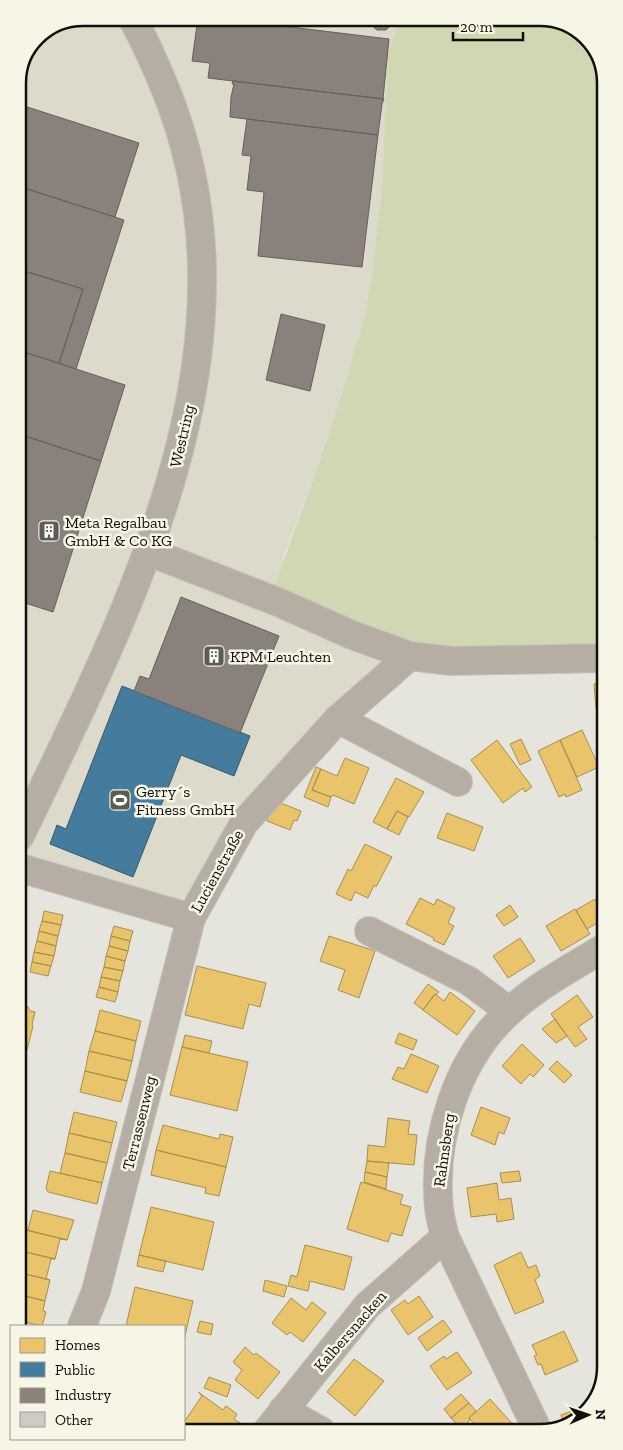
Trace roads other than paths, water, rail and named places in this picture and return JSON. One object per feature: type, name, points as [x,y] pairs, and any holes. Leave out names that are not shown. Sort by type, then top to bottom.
[{"type":"street","name":"Westring","points":[[26,823],[84,702],[147,551],[176,464],[195,377],[201,324],[202,263],[196,196],[191,168],[174,111],[149,50],[136,26]]},
{"type":"street","points":[[147,551],[278,602],[352,635],[410,656],[451,661],[597,658]]},
{"type":"street","name":"Lucienstraße","points":[[26,870],[191,918],[244,823],[338,719],[410,656]]},
{"type":"street","points":[[338,719],[458,782]]},
{"type":"street","name":"Terrassenweg","points":[[82,1325],[96,1290],[191,918]]},
{"type":"street","points":[[369,931],[468,981],[509,1011]]},
{"type":"street","name":"Rahnsberg","points":[[535,1424],[445,1237],[439,1209],[439,1169],[446,1120],[452,1100],[460,1080],[479,1047],[509,1011],[544,984],[597,952]]},
{"type":"street","name":"Kalbersnacken","points":[[272,1424],[367,1306],[445,1237]]},
{"type":"street","points":[[283,1410],[308,1424]]},
{"type":"place","name":"Meta Regalbau GmbH & Co KG","points":[[49,531]]},
{"type":"place","name":"KPM Leuchten","points":[[214,656]]},
{"type":"place","name":"Gerry´s Fitness GmbH","points":[[120,800]]}]
